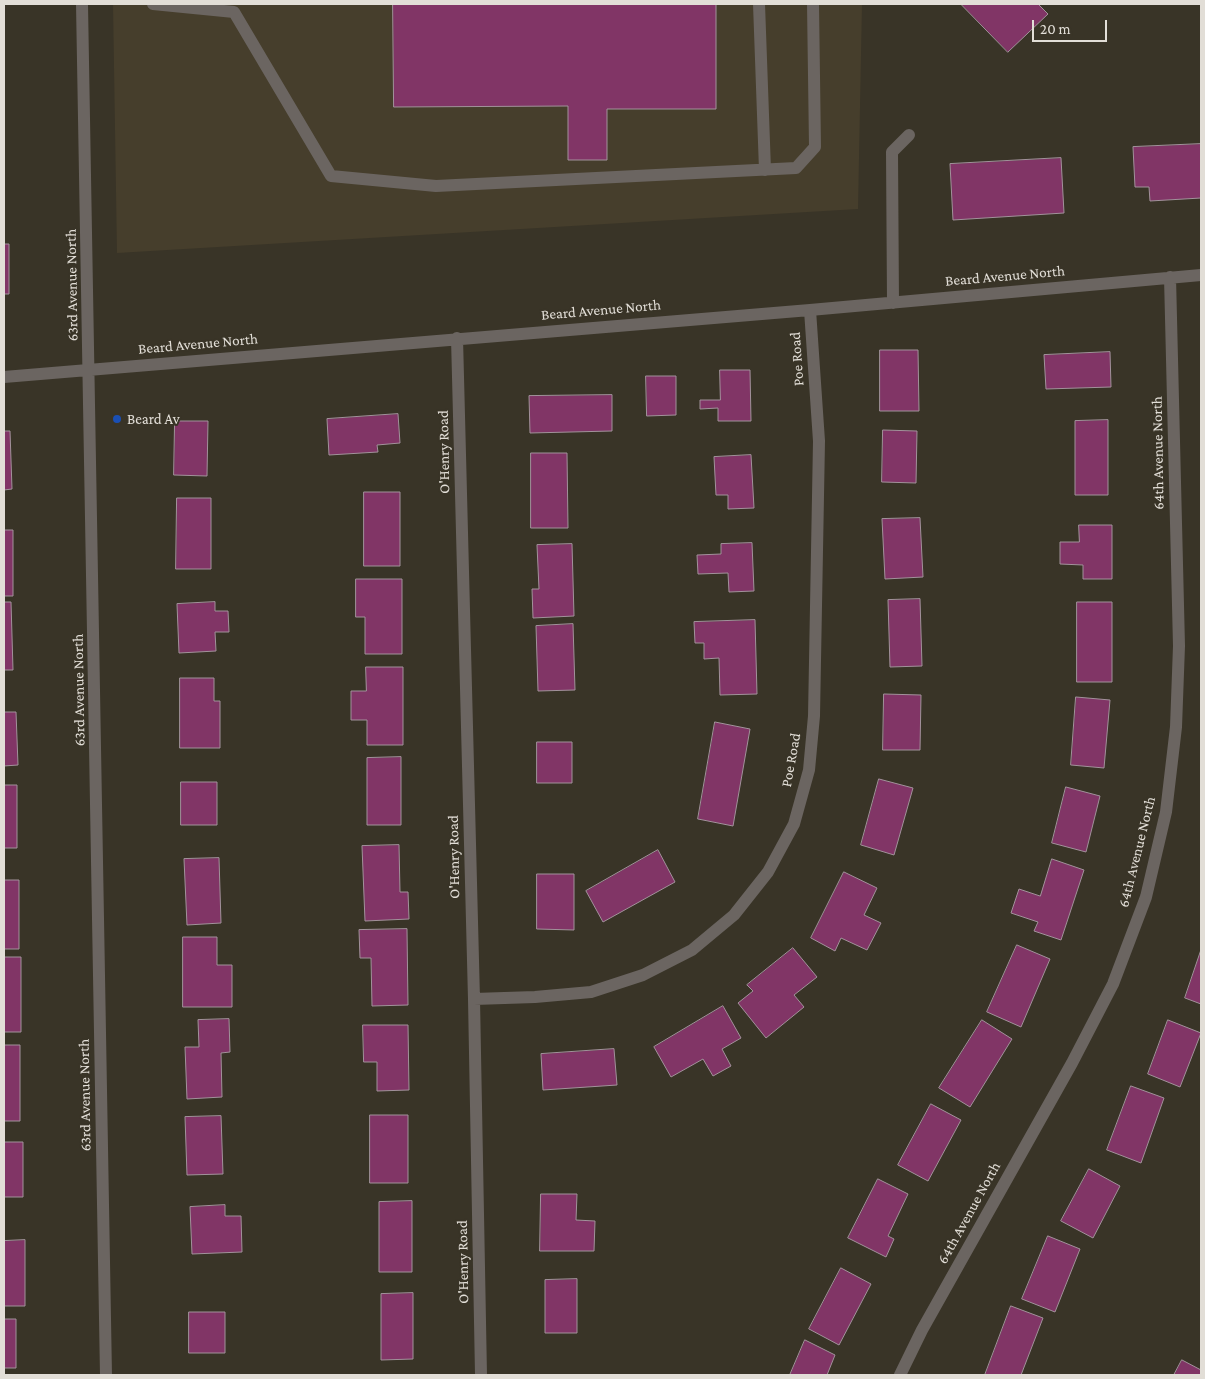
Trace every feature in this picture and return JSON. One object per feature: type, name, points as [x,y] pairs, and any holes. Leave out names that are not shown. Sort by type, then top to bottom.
[{"type":"street","name":"63rd Avenue North","points":[[82,4],[90,369],[106,1375]]},
{"type":"street","points":[[153,4],[234,8],[331,176],[436,186],[796,168],[815,147],[813,4]]},
{"type":"street","points":[[759,4],[765,170]]},
{"type":"street","points":[[893,303],[892,152],[909,136]]},
{"type":"street","name":"Beard Avenue North","points":[[4,376],[893,303],[1201,275]]},
{"type":"street","name":"64th Avenue North","points":[[900,1375],[922,1330],[1072,1063],[1113,984],[1146,897],[1166,812],[1176,728],[1179,646],[1170,278]]},
{"type":"street","name":"Poe Road","points":[[474,999],[535,997],[591,992],[643,975],[692,950],[734,915],[768,872],[794,824],[809,770],[814,716],[819,441],[810,310]]},
{"type":"street","name":"O'Henry Road","points":[[458,338],[481,1375]]},
{"type":"shaded area","points":[[113,4],[862,4],[858,209],[117,253]]},
{"type":"building","points":[[393,4],[716,4],[716,109],[607,109],[607,160],[568,160],[568,106],[394,107]]},
{"type":"building","points":[[961,4],[1038,4],[1048,14],[1008,52]]},
{"type":"building","points":[[1201,144],[1201,198],[1150,201],[1149,187],[1135,187],[1133,147]]},
{"type":"building","points":[[1061,158],[1064,213],[953,220],[950,164]]},
{"type":"building","points":[[4,244],[9,244],[9,294],[4,294]]},
{"type":"building","points":[[880,350],[918,350],[919,411],[880,411]]},
{"type":"building","points":[[1110,352],[1111,387],[1046,389],[1044,355]]},
{"type":"building","points":[[720,370],[750,370],[751,421],[718,421],[718,408],[700,409],[700,400],[720,400]]},
{"type":"building","points":[[646,376],[676,376],[676,415],[647,416]]},
{"type":"building","points":[[612,395],[612,431],[530,433],[529,396]]},
{"type":"building","points":[[398,414],[400,443],[377,445],[378,452],[329,455],[327,419]]},
{"type":"building","points":[[1108,420],[1108,495],[1075,495],[1075,421]]},
{"type":"building","points":[[175,421],[208,421],[207,476],[174,475]]},
{"type":"building","points":[[883,430],[917,431],[916,483],[882,482]]},
{"type":"building","points":[[4,431],[10,431],[12,489],[4,490]]},
{"type":"building","points":[[531,453],[567,453],[568,528],[531,528]]},
{"type":"building","points":[[751,455],[754,508],[728,509],[728,495],[716,495],[714,457]]},
{"type":"building","points":[[364,492],[400,492],[400,566],[364,566]]},
{"type":"building","points":[[177,498],[211,498],[211,569],[176,569]]},
{"type":"building","points":[[920,518],[923,577],[885,579],[882,519]]},
{"type":"building","points":[[1079,525],[1112,525],[1112,579],[1083,579],[1083,565],[1060,564],[1060,542],[1079,542]]},
{"type":"building","points":[[4,530],[13,530],[13,596],[4,596]]},
{"type":"building","points":[[752,543],[754,591],[729,592],[728,573],[698,574],[697,555],[721,554],[721,544]]},
{"type":"building","points":[[572,544],[574,616],[533,618],[532,589],[539,589],[537,545]]},
{"type":"building","points":[[356,579],[402,579],[402,654],[365,654],[365,617],[356,617]]},
{"type":"building","points":[[920,599],[922,666],[890,667],[888,600]]},
{"type":"building","points":[[4,602],[11,602],[13,670],[4,670]]},
{"type":"building","points":[[215,602],[215,611],[228,611],[229,632],[215,632],[216,651],[179,653],[177,604]]},
{"type":"building","points":[[1077,602],[1112,602],[1112,682],[1077,682]]},
{"type":"building","points":[[755,620],[757,694],[720,695],[719,658],[704,659],[704,643],[695,643],[694,622]]},
{"type":"building","points":[[573,624],[575,690],[538,691],[536,626]]},
{"type":"building","points":[[366,667],[403,667],[403,745],[367,745],[367,720],[351,720],[351,691],[366,691]]},
{"type":"building","points":[[180,678],[214,678],[214,701],[220,701],[220,748],[180,748]]},
{"type":"building","points":[[884,694],[921,695],[920,750],[883,750]]},
{"type":"building","points":[[1076,697],[1110,700],[1104,768],[1071,765]]},
{"type":"building","points":[[4,712],[16,712],[18,765],[4,766]]},
{"type":"building","points":[[715,722],[750,729],[733,826],[698,819]]},
{"type":"building","points":[[537,742],[572,742],[572,783],[537,783]]},
{"type":"building","points":[[401,757],[401,825],[367,825],[367,758]]},
{"type":"building","points":[[879,779],[913,788],[894,855],[861,845]]},
{"type":"building","points":[[181,782],[217,782],[217,825],[181,825]]},
{"type":"building","points":[[4,785],[17,785],[17,848],[4,848]]},
{"type":"building","points":[[1066,787],[1100,796],[1086,852],[1052,843]]},
{"type":"building","points":[[399,845],[400,892],[408,892],[409,919],[365,921],[362,846]]},
{"type":"building","points":[[658,850],[675,882],[603,922],[586,891]]},
{"type":"building","points":[[219,858],[221,923],[187,925],[184,859]]},
{"type":"building","points":[[1052,859],[1084,870],[1061,940],[1034,931],[1038,922],[1011,913],[1019,889],[1040,896]]},
{"type":"building","points":[[844,872],[877,888],[864,915],[881,923],[867,950],[841,938],[835,951],[811,938]]},
{"type":"building","points":[[537,874],[574,874],[574,930],[537,929]]},
{"type":"building","points":[[4,880],[19,880],[19,949],[4,949]]},
{"type":"building","points":[[407,929],[408,1005],[372,1006],[371,958],[360,958],[359,930]]},
{"type":"building","points":[[183,937],[217,937],[217,965],[232,965],[232,1007],[183,1007]]},
{"type":"building","points":[[1017,945],[1050,959],[1021,1027],[987,1012]]},
{"type":"building","points":[[793,948],[817,977],[794,995],[804,1007],[766,1038],[738,1003],[753,991],[747,985]]},
{"type":"building","points":[[1201,950],[1201,1004],[1185,998]]},
{"type":"building","points":[[4,957],[21,957],[21,1032],[4,1032]]},
{"type":"building","points":[[723,1006],[741,1038],[722,1049],[731,1066],[713,1076],[703,1059],[671,1077],[654,1047]]},
{"type":"building","points":[[229,1019],[230,1052],[221,1053],[222,1097],[187,1099],[185,1047],[199,1047],[198,1020]]},
{"type":"building","points":[[982,1020],[1012,1039],[970,1107],[939,1088]]},
{"type":"building","points":[[1168,1020],[1201,1033],[1180,1087],[1148,1074]]},
{"type":"building","points":[[363,1025],[408,1025],[409,1090],[377,1091],[377,1062],[364,1062]]},
{"type":"building","points":[[4,1045],[20,1045],[20,1121],[4,1121]]},
{"type":"building","points":[[614,1049],[617,1085],[543,1090],[541,1054]]},
{"type":"building","points":[[1131,1086],[1164,1098],[1141,1163],[1107,1150]]},
{"type":"building","points":[[931,1104],[961,1120],[928,1181],[898,1165]]},
{"type":"building","points":[[370,1115],[408,1115],[408,1183],[370,1183]]},
{"type":"building","points":[[221,1116],[223,1174],[187,1175],[185,1117]]},
{"type":"building","points":[[4,1142],[23,1142],[23,1197],[4,1197]]},
{"type":"building","points":[[1089,1169],[1120,1186],[1093,1238],[1061,1221]]},
{"type":"building","points":[[878,1179],[908,1194],[888,1236],[894,1239],[886,1257],[848,1238]]},
{"type":"building","points":[[541,1194],[577,1194],[576,1220],[595,1221],[594,1251],[540,1251]]},
{"type":"building","points":[[412,1201],[412,1272],[379,1272],[379,1202]]},
{"type":"building","points":[[225,1205],[225,1216],[241,1216],[242,1252],[192,1254],[190,1207]]},
{"type":"building","points":[[1048,1236],[1080,1249],[1055,1312],[1022,1299]]},
{"type":"building","points":[[25,1240],[25,1306],[4,1306],[4,1241]]},
{"type":"building","points":[[841,1268],[871,1284],[839,1345],[809,1329]]},
{"type":"building","points":[[577,1279],[577,1333],[545,1333],[545,1280]]},
{"type":"building","points":[[413,1293],[413,1359],[381,1360],[381,1294]]},
{"type":"building","points":[[1011,1306],[1043,1318],[1021,1375],[985,1375]]},
{"type":"building","points":[[189,1312],[225,1312],[225,1353],[189,1353]]},
{"type":"building","points":[[4,1319],[16,1319],[16,1368],[4,1368]]},
{"type":"building","points":[[805,1340],[835,1355],[827,1375],[790,1375]]},
{"type":"building","points":[[1182,1360],[1201,1370],[1201,1375],[1174,1375]]},
{"type":"place","name":"Beard Av","points":[[117,419]]}]
